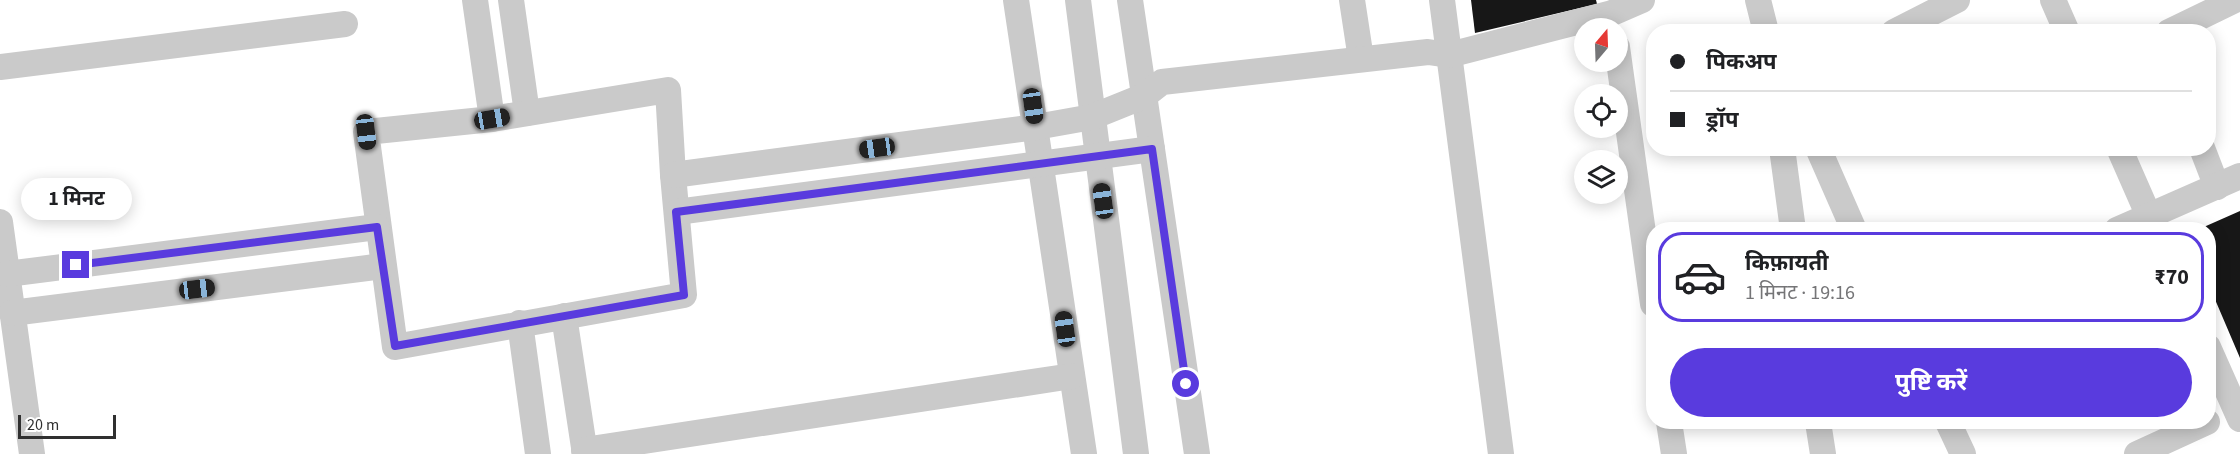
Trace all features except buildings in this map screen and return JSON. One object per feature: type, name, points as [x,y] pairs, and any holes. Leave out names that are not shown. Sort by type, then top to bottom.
[{"type":"street","points":[[476,0],[492,119]]},
{"type":"street","points":[[511,0],[527,113]]},
{"type":"street","points":[[1016,0],[1084,454]]},
{"type":"street","points":[[1078,0],[1136,454]]},
{"type":"street","points":[[1130,0],[1197,454]]},
{"type":"street","points":[[1352,0],[1361,59]]},
{"type":"street","points":[[1442,0],[1501,454]]},
{"type":"street","points":[[673,175],[1036,127],[1092,117],[1144,96],[1162,82],[1428,52],[1449,55],[1612,14],[1642,0]]},
{"type":"street","points":[[1758,0],[1764,24]]},
{"type":"street","points":[[1910,24],[1957,0]]},
{"type":"street","points":[[2053,0],[2064,24]]},
{"type":"street","points":[[2177,24],[2193,9],[2235,0]]},
{"type":"street","points":[[0,67],[345,24]]},
{"type":"street","points":[[1621,72],[1646,254]]},
{"type":"street","points":[[668,90],[684,295],[395,346],[377,227],[366,132],[492,119],[668,90]]},
{"type":"street","points":[[676,212],[1152,149]]},
{"type":"street","points":[[1783,156],[1792,222]]},
{"type":"street","points":[[1822,156],[1850,222]]},
{"type":"street","points":[[2123,156],[2152,222]]},
{"type":"street","points":[[2205,156],[2217,187]]},
{"type":"street","points":[[2154,222],[2240,176]]},
{"type":"street","points":[[0,222],[32,454]]},
{"type":"street","points":[[7,274],[377,227]]},
{"type":"street","points":[[12,313],[383,266]]},
{"type":"street","points":[[564,315],[584,452],[1072,376]]},
{"type":"street","points":[[520,323],[538,454]]},
{"type":"street","points":[[2216,365],[2238,413],[2216,419]]},
{"type":"street","points":[[1671,429],[1674,454]]},
{"type":"street","points":[[1819,429],[1823,454]]},
{"type":"street","points":[[1951,429],[1963,454]]},
{"type":"street","points":[[2137,454],[2191,429]]},
{"type":"route","points":[[76,265],[377,227],[395,346],[684,295],[676,212],[1152,149],[1186,384]]}]
